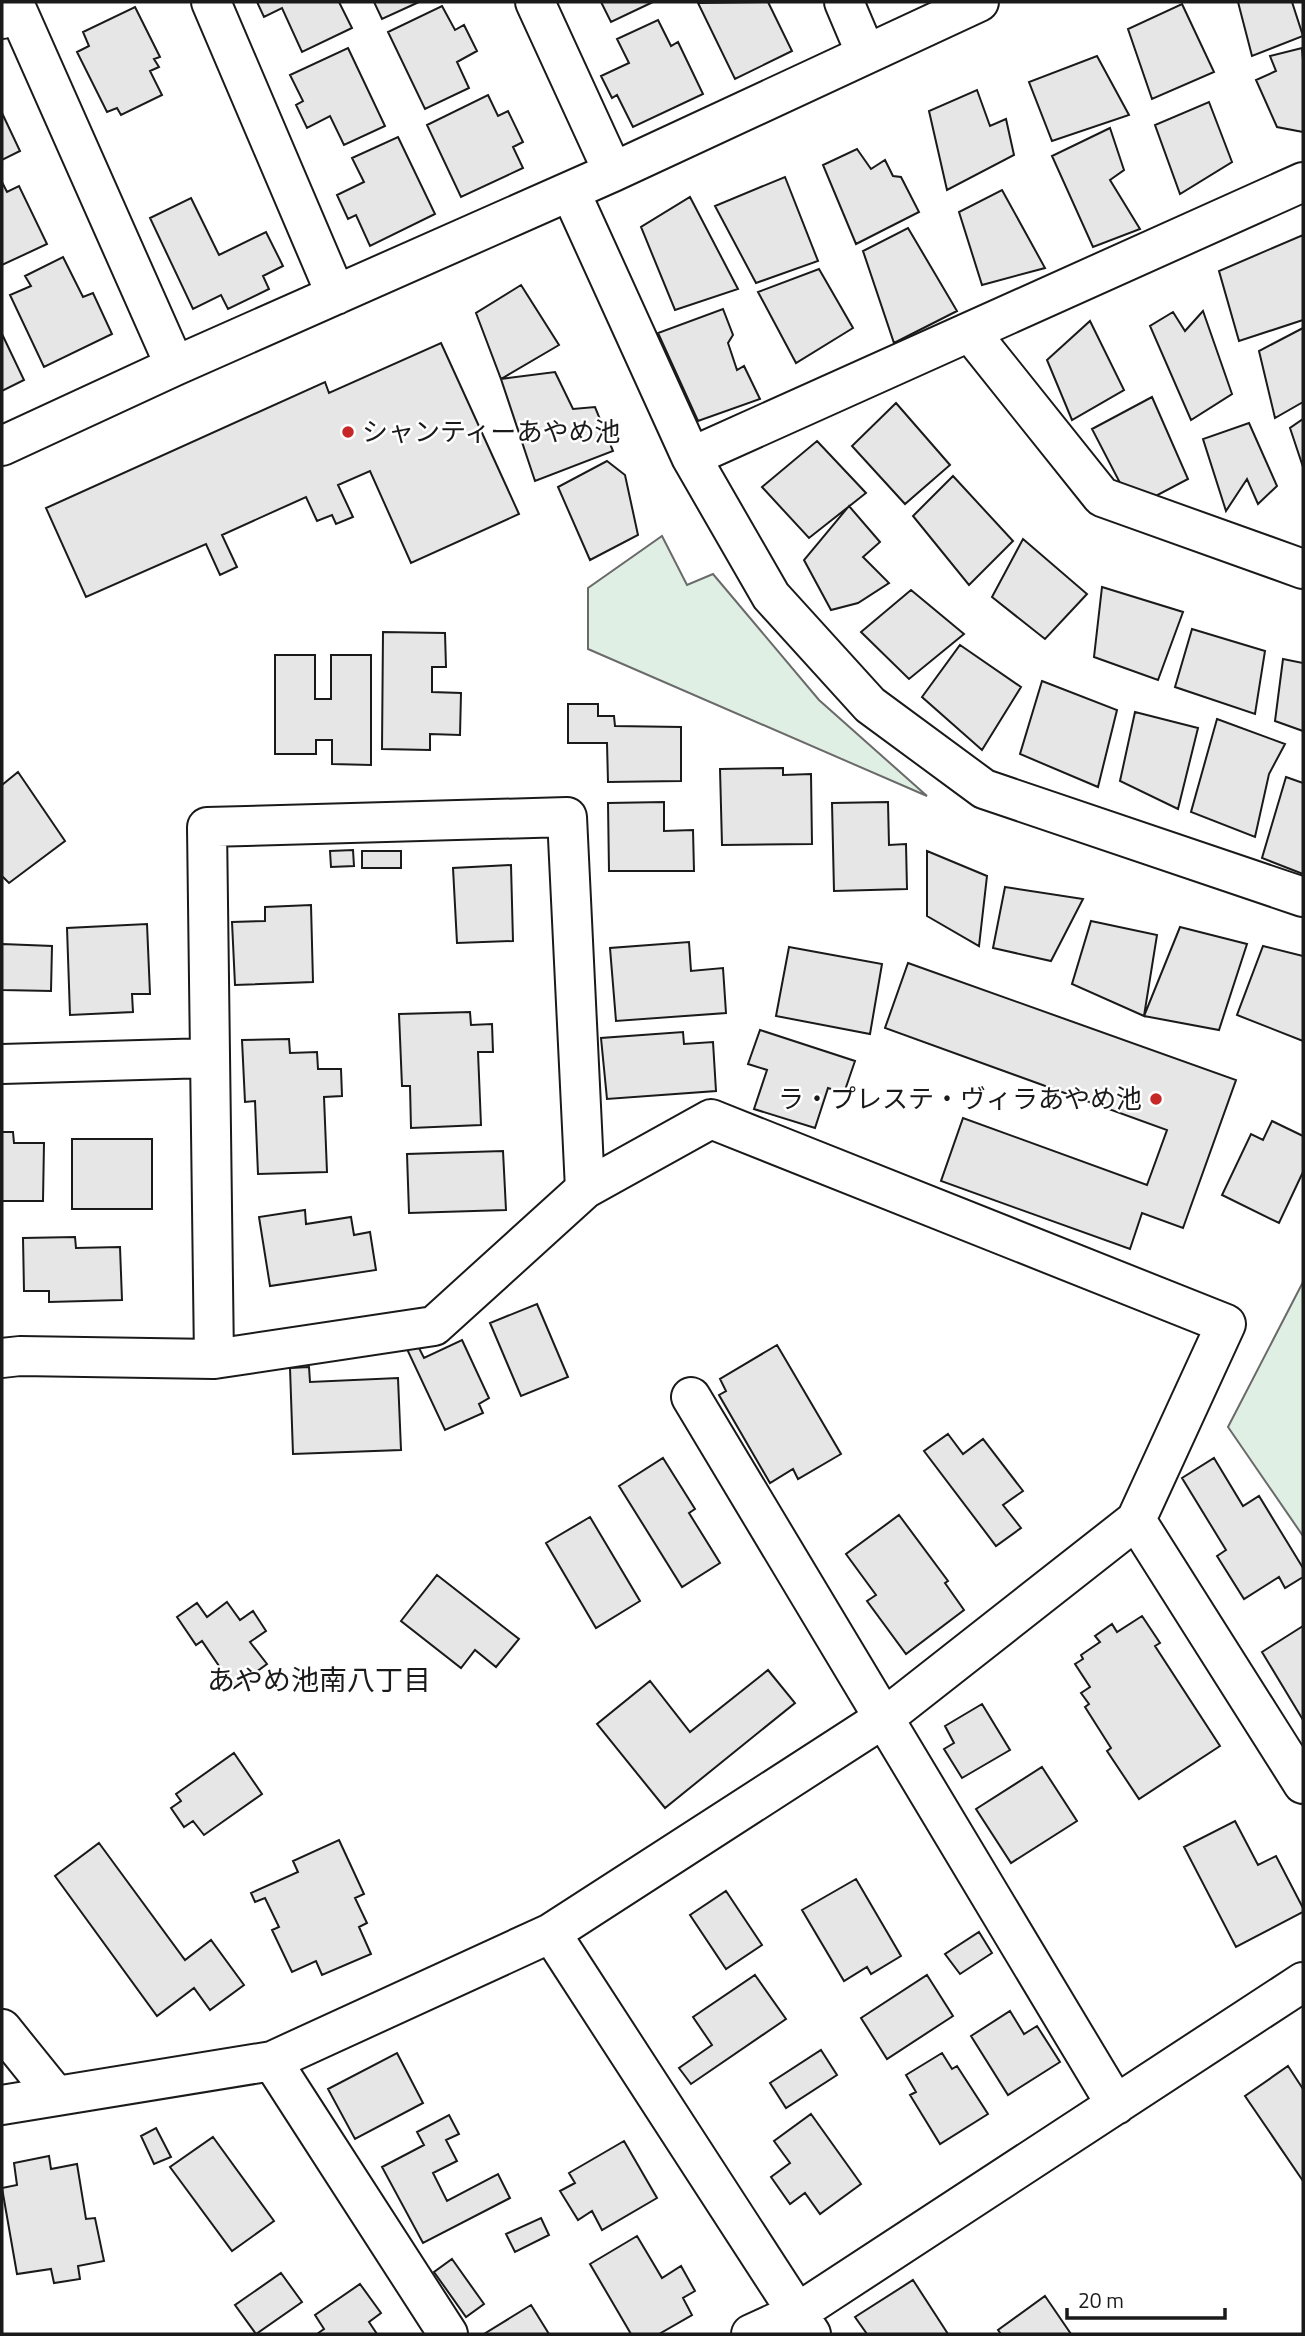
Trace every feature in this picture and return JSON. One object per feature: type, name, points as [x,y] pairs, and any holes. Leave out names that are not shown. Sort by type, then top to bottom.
[{"type":"street","points":[[211,2],[337,295]]},
{"type":"street","points":[[535,2],[613,172]]},
{"type":"street","points":[[844,2],[866,54]]},
{"type":"street","points":[[2,446],[175,366],[613,172],[979,2]]},
{"type":"street","points":[[2,19],[18,12],[175,366]]},
{"type":"street","points":[[691,457],[1303,182]]},
{"type":"street","points":[[570,191],[691,457],[771,596],[870,705],[984,789],[1303,897]]},
{"type":"street","points":[[970,332],[1102,497],[1303,569]]},
{"type":"street","points":[[214,1359],[207,827],[568,817],[585,1189]]},
{"type":"street","points":[[2,1064],[209,1058]]},
{"type":"street","points":[[2,1358],[214,1359],[435,1326],[585,1189],[711,1119],[1226,1324],[1136,1520],[884,1718],[551,1933],[272,2062],[2,2105]]},
{"type":"street","points":[[691,1397],[1116,2105]]},
{"type":"street","points":[[1136,1520],[1303,1784]]},
{"type":"street","points":[[551,1933],[804,2323]]},
{"type":"street","points":[[751,2334],[804,2323],[1116,2105],[1303,1982]]},
{"type":"street","points":[[2,2029],[57,2096]]},
{"type":"street","points":[[272,2062],[448,2334]]},
{"type":"green space","points":[[662,536],[687,585],[713,574],[819,700],[927,796],[588,649],[588,588]]},
{"type":"green space","points":[[1303,1282],[1303,1536],[1228,1427]]},
{"type":"building","points":[[257,2],[339,2],[352,28],[302,52],[282,8],[264,17]]},
{"type":"building","points":[[374,2],[419,2],[382,19]]},
{"type":"building","points":[[601,2],[653,2],[611,22]]},
{"type":"building","points":[[768,2],[792,51],[735,79],[698,3]]},
{"type":"building","points":[[1238,2],[1292,2],[1303,36],[1252,56]]},
{"type":"building","points":[[1182,4],[1214,72],[1152,99],[1128,29]]},
{"type":"building","points":[[442,6],[455,30],[464,25],[477,51],[457,62],[469,88],[425,109],[388,32]]},
{"type":"building","points":[[135,7],[160,57],[154,59],[159,67],[150,71],[162,95],[121,115],[117,108],[107,112],[77,52],[89,46],[83,32]]},
{"type":"building","points":[[658,20],[671,46],[678,42],[703,94],[633,127],[617,95],[612,98],[601,76],[629,63],[617,39]]},
{"type":"building","points":[[348,48],[385,126],[344,145],[330,116],[307,128],[296,105],[303,101],[290,75]]},
{"type":"building","points":[[1302,48],[1303,132],[1277,127],[1256,80],[1276,71],[1270,56]]},
{"type":"building","points":[[1097,56],[1129,115],[1052,141],[1029,82]]},
{"type":"building","points":[[977,90],[990,126],[1006,119],[1014,155],[947,190],[929,111]]},
{"type":"building","points":[[488,95],[498,116],[508,111],[523,142],[513,147],[523,168],[461,197],[427,125]]},
{"type":"building","points":[[1209,102],[1232,162],[1180,194],[1155,125]]},
{"type":"building","points":[[2,113],[20,151],[2,160]]},
{"type":"building","points":[[1110,128],[1124,170],[1110,180],[1140,229],[1093,247],[1052,156]]},
{"type":"building","points":[[398,137],[435,214],[370,246],[356,215],[348,219],[337,195],[364,182],[352,158]]},
{"type":"building","points":[[857,149],[871,169],[885,160],[893,176],[901,177],[919,212],[856,244],[823,165]]},
{"type":"building","points":[[785,177],[818,261],[756,283],[715,206]]},
{"type":"building","points":[[2,182],[7,192],[19,186],[47,244],[2,265]]},
{"type":"building","points":[[1002,190],[1045,268],[982,285],[959,212]]},
{"type":"building","points":[[690,197],[738,289],[675,310],[641,227]]},
{"type":"building","points":[[191,198],[219,255],[266,232],[283,266],[263,276],[269,289],[228,309],[221,295],[193,309],[150,218]]},
{"type":"building","points":[[908,228],[957,311],[894,343],[863,251]]},
{"type":"building","points":[[1303,235],[1303,320],[1239,341],[1219,271]]},
{"type":"building","points":[[63,257],[83,297],[93,293],[112,334],[44,367],[10,295],[31,286],[25,276]]},
{"type":"building","points":[[819,269],[853,328],[796,363],[758,292]]},
{"type":"building","points":[[521,285],[559,345],[501,379],[476,313]]},
{"type":"building","points":[[723,309],[733,335],[728,343],[737,370],[744,366],[760,399],[698,421],[658,333]]},
{"type":"building","points":[[1203,311],[1232,394],[1191,420],[1150,326],[1173,312],[1185,331]]},
{"type":"building","points":[[1090,321],[1124,390],[1072,420],[1047,360]]},
{"type":"building","points":[[1303,328],[1303,402],[1275,418],[1259,351]]},
{"type":"building","points":[[2,334],[24,380],[2,391]]},
{"type":"building","name":"シャンティーあやめ池","points":[[441,343],[519,514],[411,563],[370,471],[338,485],[353,517],[336,524],[332,515],[317,521],[306,497],[222,535],[237,567],[220,575],[206,544],[86,597],[46,508],[325,382],[329,393]]},
{"type":"building","points":[[555,372],[573,409],[595,407],[613,451],[535,481],[501,379]]},
{"type":"building","points":[[1152,397],[1188,479],[1133,508],[1092,429]]},
{"type":"building","points":[[896,403],[950,465],[905,504],[852,446]]},
{"type":"building","points":[[1303,419],[1303,467],[1290,428]]},
{"type":"building","points":[[1249,423],[1277,486],[1258,504],[1247,479],[1226,511],[1203,439]]},
{"type":"building","points":[[817,441],[866,493],[809,538],[762,487]]},
{"type":"building","points":[[607,461],[625,475],[638,535],[590,560],[558,487]]},
{"type":"building","points":[[953,476],[1013,541],[969,585],[913,516]]},
{"type":"building","points":[[849,506],[880,542],[863,557],[889,583],[858,603],[831,610],[804,560]]},
{"type":"building","points":[[1023,539],[1087,594],[1045,639],[992,597]]},
{"type":"building","points":[[1102,587],[1183,612],[1158,680],[1094,657]]},
{"type":"building","points":[[911,590],[964,634],[909,679],[861,632]]},
{"type":"building","points":[[1192,629],[1265,651],[1255,714],[1175,687]]},
{"type":"building","points":[[383,632],[445,633],[446,667],[432,667],[432,692],[461,693],[460,735],[430,734],[430,750],[382,749]]},
{"type":"building","points":[[960,645],[1021,687],[982,750],[922,697]]},
{"type":"building","points":[[275,655],[315,655],[315,699],[331,699],[331,655],[371,655],[371,765],[332,764],[332,740],[316,740],[316,754],[275,754]]},
{"type":"building","points":[[1283,659],[1303,663],[1303,731],[1275,721]]},
{"type":"building","points":[[1042,681],[1117,710],[1098,787],[1020,754]]},
{"type":"building","points":[[568,704],[598,704],[598,716],[614,716],[615,726],[681,727],[681,781],[608,782],[607,743],[568,743]]},
{"type":"building","points":[[1135,712],[1198,728],[1178,809],[1120,781]]},
{"type":"building","points":[[1217,719],[1285,744],[1269,774],[1255,837],[1191,812]]},
{"type":"building","points":[[783,768],[783,775],[811,774],[812,844],[722,845],[720,769]]},
{"type":"building","points":[[18,772],[65,841],[9,883],[2,876],[2,785]]},
{"type":"building","points":[[1286,777],[1303,783],[1303,874],[1262,858]]},
{"type":"building","points":[[664,802],[664,831],[693,830],[694,871],[609,871],[608,803]]},
{"type":"building","points":[[888,802],[889,845],[906,844],[907,889],[834,891],[832,803]]},
{"type":"building","points":[[353,850],[354,866],[331,867],[330,851]]},
{"type":"building","points":[[362,851],[401,851],[401,868],[362,868]]},
{"type":"building","points":[[927,851],[987,876],[979,946],[927,916]]},
{"type":"building","points":[[511,865],[513,941],[457,943],[453,868]]},
{"type":"building","points":[[1005,887],[1083,899],[1051,961],[993,948]]},
{"type":"building","points":[[311,905],[313,982],[235,985],[232,922],[265,921],[265,907]]},
{"type":"building","points":[[1091,921],[1157,935],[1144,1016],[1072,984]]},
{"type":"building","points":[[147,924],[150,994],[132,994],[133,1012],[70,1015],[67,928]]},
{"type":"building","points":[[1180,927],[1247,944],[1219,1030],[1144,1016]]},
{"type":"building","points":[[689,942],[691,971],[723,968],[726,1013],[616,1021],[610,948]]},
{"type":"building","points":[[2,944],[52,946],[51,991],[2,990]]},
{"type":"building","points":[[1263,946],[1303,956],[1303,1041],[1237,1015]]},
{"type":"building","points":[[789,947],[882,964],[870,1034],[776,1016]]},
{"type":"building","name":"ラ・プレステ・ヴィラあやめ池","points":[[908,963],[1236,1080],[1183,1228],[1142,1213],[1130,1249],[941,1181],[963,1118],[1147,1185],[1167,1130],[885,1028]]},
{"type":"building","points":[[470,1012],[471,1025],[492,1024],[493,1052],[478,1052],[481,1125],[411,1128],[410,1086],[402,1086],[399,1014]]},
{"type":"building","points":[[760,1030],[855,1061],[844,1093],[828,1088],[815,1128],[754,1109],[767,1070],[748,1064]]},
{"type":"building","points":[[683,1032],[684,1044],[713,1042],[716,1091],[607,1099],[601,1038]]},
{"type":"building","points":[[289,1039],[290,1053],[317,1052],[318,1069],[341,1069],[342,1096],[324,1097],[327,1172],[258,1174],[255,1101],[245,1102],[242,1040]]},
{"type":"building","points":[[1272,1121],[1303,1136],[1303,1172],[1279,1223],[1222,1195],[1251,1134],[1263,1140]]},
{"type":"building","points":[[2,1132],[13,1132],[14,1143],[44,1143],[43,1201],[2,1201]]},
{"type":"building","points":[[72,1139],[152,1139],[152,1209],[72,1209]]},
{"type":"building","points":[[503,1151],[506,1210],[409,1213],[407,1154]]},
{"type":"building","points":[[305,1210],[306,1224],[351,1217],[354,1235],[370,1232],[376,1270],[270,1286],[259,1217]]},
{"type":"building","points":[[75,1237],[76,1248],[120,1247],[122,1300],[49,1302],[49,1291],[24,1291],[23,1238]]},
{"type":"building","points":[[537,1304],[568,1377],[521,1396],[490,1323]]},
{"type":"building","points":[[462,1340],[489,1398],[479,1404],[483,1413],[445,1430],[406,1347],[416,1342],[424,1358]]},
{"type":"building","points":[[777,1345],[841,1454],[798,1479],[793,1469],[770,1483],[719,1395],[726,1391],[720,1379]]},
{"type":"building","points":[[309,1367],[310,1382],[398,1378],[401,1450],[293,1454],[290,1368]]},
{"type":"building","points":[[948,1434],[963,1454],[983,1439],[1023,1491],[1003,1505],[1021,1528],[996,1546],[924,1451]]},
{"type":"building","points":[[663,1458],[695,1509],[689,1513],[720,1563],[682,1587],[619,1486]]},
{"type":"building","points":[[1214,1458],[1243,1506],[1259,1496],[1303,1568],[1303,1577],[1285,1588],[1279,1577],[1244,1599],[1217,1556],[1226,1550],[1182,1478]]},
{"type":"building","points":[[899,1515],[948,1581],[945,1583],[964,1610],[906,1654],[867,1601],[876,1595],[846,1554]]},
{"type":"building","points":[[590,1517],[640,1601],[596,1628],[546,1543]]},
{"type":"building","points":[[437,1575],[519,1639],[496,1667],[475,1650],[461,1668],[401,1621]]},
{"type":"building","points":[[227,1602],[240,1620],[253,1611],[266,1631],[250,1642],[267,1664],[234,1688],[202,1641],[196,1645],[177,1617],[197,1603],[207,1617]]},
{"type":"building","points":[[1142,1616],[1160,1643],[1155,1646],[1220,1746],[1139,1799],[1107,1751],[1111,1748],[1085,1707],[1089,1704],[1081,1693],[1090,1687],[1075,1664],[1083,1659],[1081,1655],[1100,1642],[1095,1636],[1112,1624],[1117,1632]]},
{"type":"building","points":[[1303,1626],[1303,1720],[1262,1652]]},
{"type":"building","points":[[768,1670],[795,1703],[665,1808],[597,1724],[650,1681],[690,1732]]},
{"type":"building","points":[[982,1704],[1010,1750],[962,1778],[944,1749],[954,1743],[945,1726]]},
{"type":"building","points":[[234,1753],[262,1794],[204,1835],[193,1821],[184,1827],[171,1808],[181,1801],[176,1794]]},
{"type":"building","points":[[1042,1767],[1077,1821],[1011,1863],[976,1809]]},
{"type":"building","points":[[1235,1821],[1258,1865],[1276,1856],[1303,1908],[1303,1912],[1236,1947],[1184,1847]]},
{"type":"building","points":[[339,1840],[364,1894],[355,1898],[367,1923],[359,1927],[371,1954],[322,1975],[316,1961],[292,1972],[272,1930],[279,1927],[265,1898],[255,1902],[251,1893],[298,1872],[293,1861]]},
{"type":"building","points":[[99,1843],[185,1960],[211,1940],[244,1985],[210,2010],[194,1988],[157,2016],[55,1876]]},
{"type":"building","points":[[856,1879],[901,1956],[871,1974],[867,1967],[844,1981],[802,1910]]},
{"type":"building","points":[[726,1891],[762,1945],[726,1969],[690,1915]]},
{"type":"building","points":[[979,1932],[992,1953],[960,1974],[945,1954]]},
{"type":"building","points":[[755,1975],[786,2019],[691,2084],[679,2068],[712,2045],[693,2017]]},
{"type":"building","points":[[927,1975],[953,2016],[887,2059],[861,2018]]},
{"type":"building","points":[[1010,2011],[1024,2034],[1037,2026],[1060,2062],[1008,2095],[971,2036]]},
{"type":"building","points":[[821,2050],[837,2075],[786,2108],[770,2083]]},
{"type":"building","points":[[397,2053],[423,2103],[355,2139],[328,2089]]},
{"type":"building","points":[[942,2053],[952,2069],[957,2066],[988,2114],[940,2144],[910,2095],[916,2092],[906,2075]]},
{"type":"building","points":[[1288,2066],[1303,2089],[1303,2181],[1245,2096]]},
{"type":"building","points":[[811,2114],[861,2184],[820,2214],[805,2193],[790,2204],[771,2177],[790,2163],[774,2141]]},
{"type":"building","points":[[449,2115],[459,2134],[446,2140],[457,2161],[433,2173],[447,2201],[498,2174],[510,2198],[423,2243],[382,2167],[424,2145],[417,2132]]},
{"type":"building","points":[[156,2128],[171,2157],[154,2164],[141,2136]]},
{"type":"building","points":[[213,2137],[274,2221],[232,2251],[170,2167]]},
{"type":"building","points":[[624,2141],[657,2198],[602,2230],[592,2211],[578,2220],[560,2191],[575,2183],[569,2173]]},
{"type":"building","points":[[49,2156],[51,2169],[77,2164],[86,2219],[95,2218],[104,2261],[78,2266],[80,2279],[54,2283],[51,2269],[17,2274],[2,2188],[17,2185],[14,2163]]},
{"type":"building","points":[[541,2218],[549,2235],[515,2252],[506,2234]]},
{"type":"building","points":[[637,2236],[662,2278],[681,2266],[695,2291],[683,2298],[692,2315],[659,2334],[631,2334],[590,2264]]},
{"type":"building","points":[[452,2259],[484,2304],[466,2317],[434,2272]]},
{"type":"building","points":[[281,2273],[302,2302],[256,2334],[235,2305]]},
{"type":"building","points":[[913,2280],[948,2334],[867,2334],[855,2317]]},
{"type":"building","points":[[360,2284],[381,2313],[369,2322],[377,2334],[317,2334],[324,2329],[315,2315]]},
{"type":"building","points":[[1045,2296],[1071,2334],[1001,2334],[998,2330]]},
{"type":"building","points":[[531,2305],[549,2334],[484,2334]]},
{"type":"place","name":"シャンティーあやめ池","points":[[348,432]]},
{"type":"place","name":"ラ・プレステ・ヴィラあやめ池","points":[[1156,1099]]},
{"type":"district","name":"あやめ池南八丁目","points":[[319,1680]]}]
